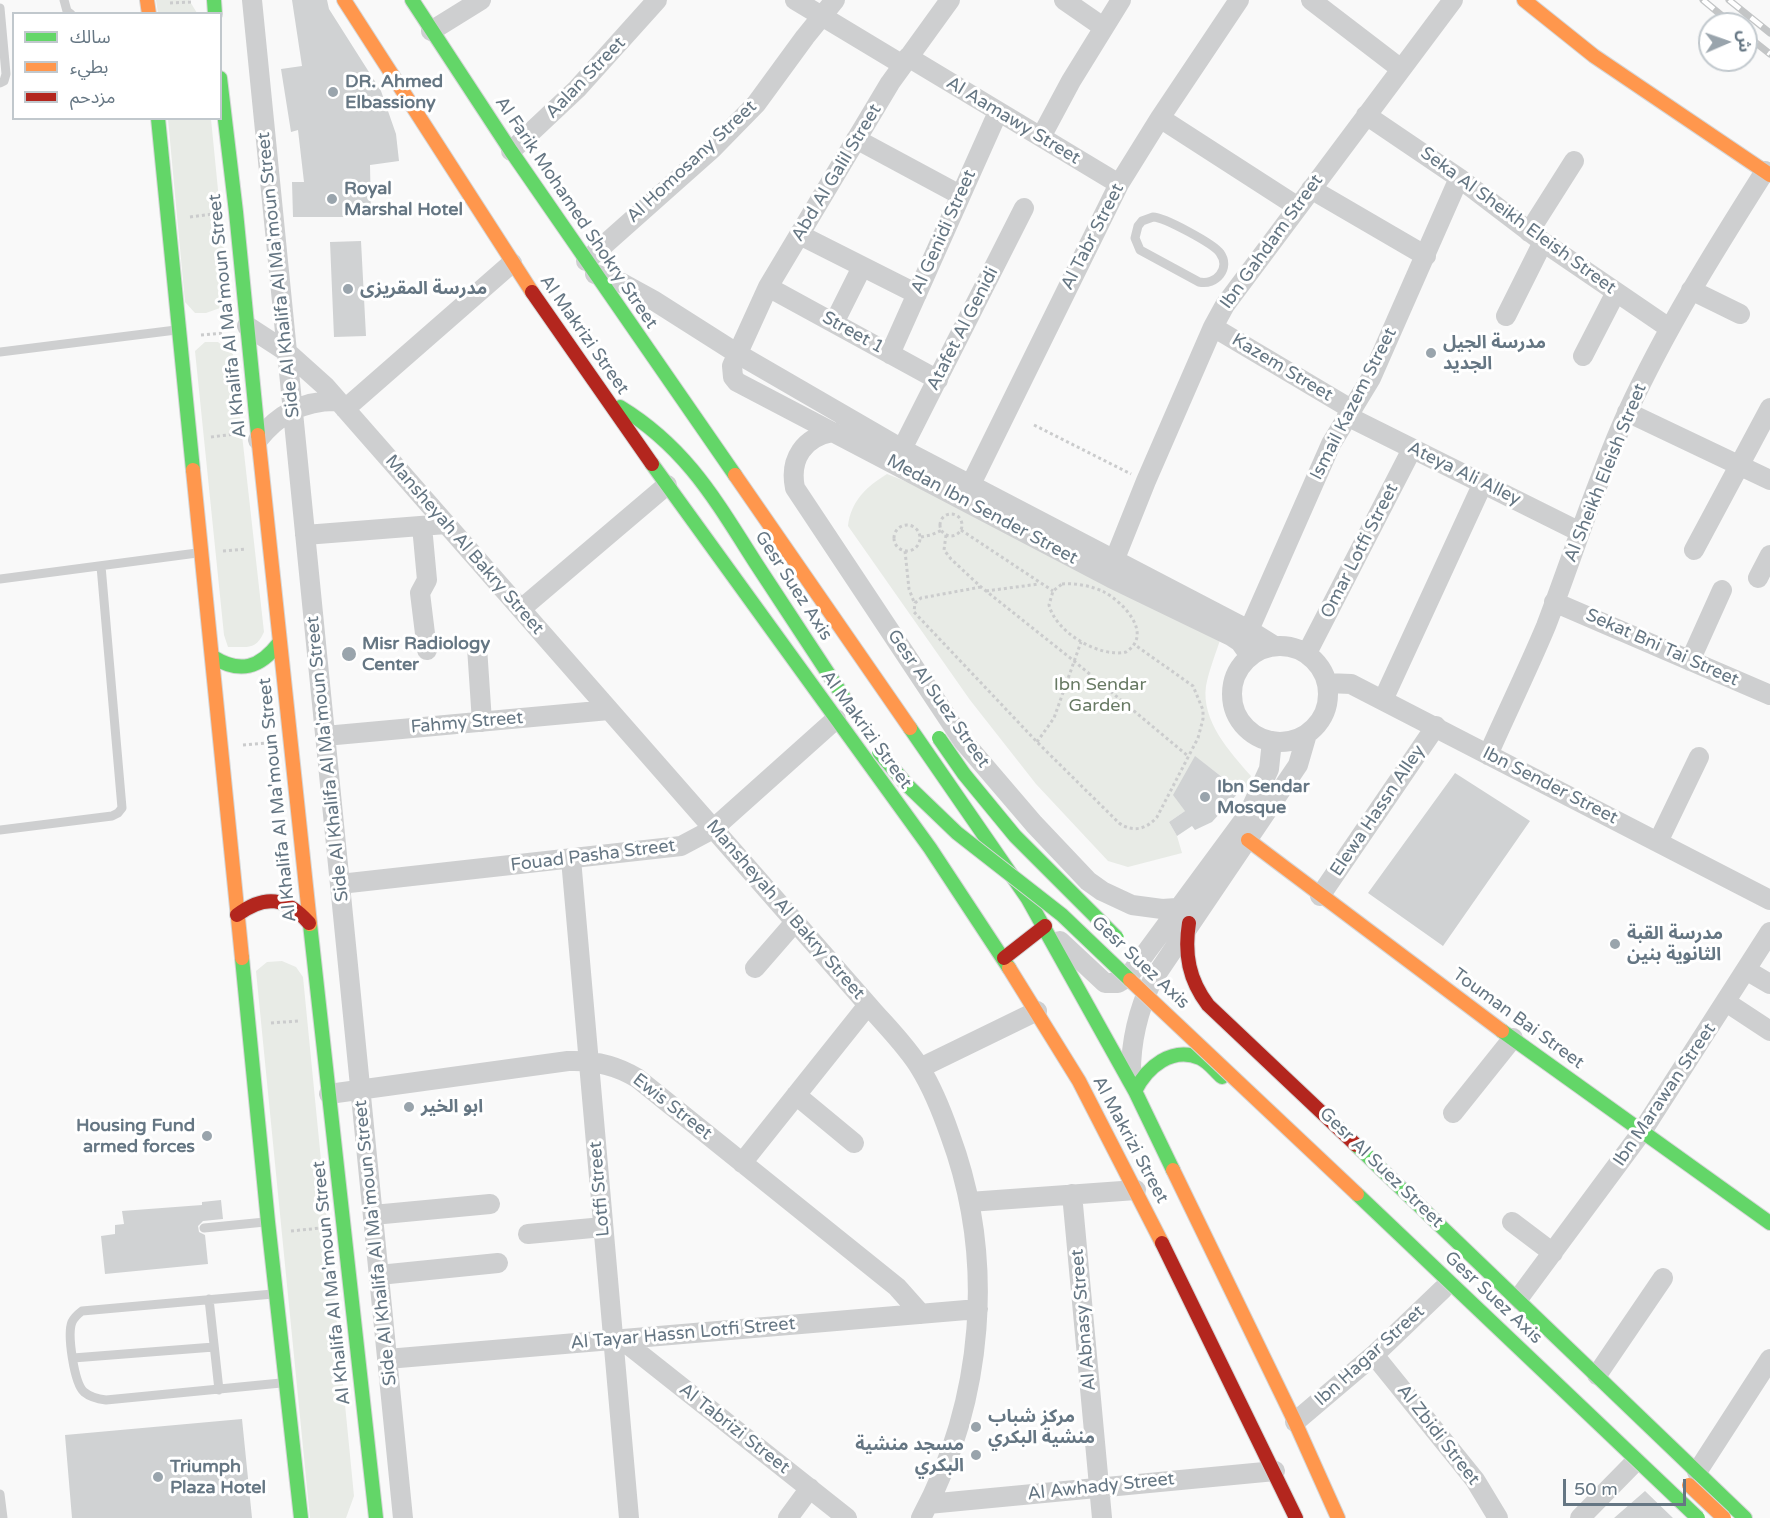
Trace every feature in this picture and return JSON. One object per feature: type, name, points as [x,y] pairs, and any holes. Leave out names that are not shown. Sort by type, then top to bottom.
[{"type":"main road","name":"Al Makrizi Street","points":[[344,0],[512,263],[667,485],[844,716],[1004,958],[1089,1099],[1275,1471],[1296,1518]]},
{"type":"main road","name":"Al Farik Mohamed Shokry Street","points":[[412,0],[511,152],[713,444]]},
{"type":"main road","points":[[1524,0],[1594,56],[1767,173]]},
{"type":"main road","name":"Al Khalifa Al Ma'moun Street","points":[[222,95],[236,212],[289,741],[376,1518]]},
{"type":"main road","points":[[158,120],[268,1227],[301,1518]]},
{"type":"main road","name":"Gesr Suez Axis","points":[[607,399],[636,416],[665,438],[699,476],[844,716]]},
{"type":"main road","name":"Al Makrizi Street","points":[[713,444],[997,851],[1045,926],[1133,1088],[1295,1422],[1338,1518]]},
{"type":"main road","points":[[713,444],[746,466]]},
{"type":"main road","points":[[213,657],[230,667],[249,667],[267,659],[279,643]]},
{"type":"main road","name":"Gesr Suez Axis","points":[[936,733],[964,774],[1015,836],[1166,986]]},
{"type":"main road","name":"Gesr Suez Axis","points":[[875,747],[928,807],[957,833],[1062,915],[1698,1518]]},
{"type":"main road","name":"Touman Bai Street","points":[[1248,840],[1320,896],[1641,1133],[1768,1217]]},
{"type":"main road","points":[[237,915],[255,903],[275,900],[295,907],[309,922]]},
{"type":"main road","name":"Gesr Al Suez Street","points":[[1184,916],[1186,950],[1191,975],[1201,996],[1596,1375],[1689,1474],[1745,1518]]},
{"type":"main road","points":[[1004,958],[1045,926]]},
{"type":"main road","points":[[1216,1012],[1206,1012],[1193,1019],[1186,1033],[1191,1052],[1207,1063],[1443,1289],[1690,1518]]},
{"type":"main road","points":[[1133,1088],[1159,1061],[1177,1055],[1199,1058]]},
{"type":"main road","points":[[1689,1474],[1724,1518]]},
{"type":"street","name":"Side Al Khalifa Al Ma'moun Street","points":[[252,0],[403,1518]]},
{"type":"street","points":[[431,30],[481,0]]},
{"type":"street","name":"Aalan Street","points":[[511,152],[577,89],[657,0]]},
{"type":"street","name":"Al Aamawy Street","points":[[795,0],[820,17],[998,112],[1119,184]]},
{"type":"street","name":"Al Homosany Street","points":[[591,267],[756,104],[835,0]]},
{"type":"street","name":"Abd Al Galil Street","points":[[738,354],[768,287],[856,139],[906,61],[950,0]]},
{"type":"street","points":[[1064,0],[1103,27]]},
{"type":"street","points":[[1041,137],[1071,81],[1121,0]]},
{"type":"street","name":"Al Tabr Street","points":[[970,486],[1119,184],[1239,0]]},
{"type":"street","points":[[1311,0],[1401,69]]},
{"type":"street","name":"Ibn Gahdam Street","points":[[1111,568],[1213,327],[1240,283],[1453,0]]},
{"type":"street","name":"Al Genidi Street","points":[[890,354],[998,112]]},
{"type":"street","name":"Seka Al Sheikh Eleish Street","points":[[1366,115],[1459,178],[1536,237],[1669,328]]},
{"type":"street","points":[[1160,118],[1298,207]]},
{"type":"street","points":[[856,139],[960,195]]},
{"type":"street","points":[[1506,316],[1536,237],[1574,161]]},
{"type":"street","name":"Al Sheikh Eleish Street","points":[[1488,755],[1554,602],[1627,412],[1669,328],[1691,290],[1767,173]]},
{"type":"street","name":"Ismail Kazem Street","points":[[1249,630],[1331,444],[1371,378],[1459,178]]},
{"type":"street","points":[[1311,189],[1426,256]]},
{"type":"street","name":"Atafet Al Genidi","points":[[902,450],[1024,208]]},
{"type":"street","points":[[800,235],[917,294]]},
{"type":"street","points":[[258,436],[293,410],[315,402],[341,405],[512,263]]},
{"type":"street","name":"Medan Ibn Sender Street","points":[[591,267],[638,291],[738,354],[902,450],[970,486],[1231,636],[1240,642],[1250,656]]},
{"type":"street","points":[[834,323],[862,267]]},
{"type":"street","name":"Street 1","points":[[768,287],[938,380]]},
{"type":"street","points":[[1691,290],[1740,314]]},
{"type":"street","points":[[1583,356],[1616,292]]},
{"type":"street","name":"Kazem Street","points":[[1213,327],[1349,413]]},
{"type":"street","name":"Mansheyah Al Bakry Street","points":[[247,328],[287,351],[314,374],[868,1005],[920,1068],[948,1128],[963,1174],[977,1255],[978,1309],[975,1343],[963,1409],[942,1474],[924,1511]]},
{"type":"street","name":"Medan Ibn Sender Street","points":[[738,354],[732,366],[732,372],[737,381],[833,432],[1111,568],[1249,630],[1273,645]]},
{"type":"street","points":[[1694,550],[1770,408]]},
{"type":"street","points":[[1627,412],[1770,480]]},
{"type":"street","name":"Ateya Ali Alley","points":[[1349,413],[1412,448],[1581,532]]},
{"type":"street","name":"Gesr Al Suez Street","points":[[833,432],[815,437],[802,448],[795,464],[793,480],[795,488],[963,741],[1034,824],[1088,880],[1102,891],[1132,905],[1162,909],[1184,916]]},
{"type":"street","name":"Omar Lotfi Street","points":[[1307,653],[1412,448]]},
{"type":"street","points":[[1383,700],[1483,483]]},
{"type":"street","points":[[521,609],[667,485]]},
{"type":"street","points":[[305,535],[446,524]]},
{"type":"street","points":[[422,526],[427,580],[420,593],[427,650]]},
{"type":"street","points":[[1758,578],[1770,555]]},
{"type":"street","points":[[1690,661],[1722,590]]},
{"type":"street","name":"Sekat Bni Tai Street","points":[[1554,602],[1770,695]]},
{"type":"street","points":[[1273,645],[1296,648],[1307,653],[1323,671],[1327,683],[1327,706],[1315,727],[1306,734],[1290,741],[1260,738],[1241,722],[1233,706],[1232,687],[1241,664],[1264,647],[1273,645]]},
{"type":"street","points":[[477,647],[482,722]]},
{"type":"street","name":"Ibn Sender Street","points":[[1327,683],[1351,684],[1770,900]]},
{"type":"street","name":"Fahmy Street","points":[[326,736],[609,710]]},
{"type":"street","name":"Fouad Pasha Street","points":[[340,884],[669,849],[692,841],[713,829],[844,716]]},
{"type":"street","name":"Elewa Hassn Alley","points":[[1320,896],[1436,726]]},
{"type":"street","points":[[1045,926],[1099,979],[1111,984],[1128,977],[1184,916],[1248,840],[1298,765],[1306,734]]},
{"type":"street","points":[[1133,1088],[1133,1041],[1143,1000],[1184,916],[1257,799],[1269,769],[1272,741]]},
{"type":"street","points":[[1658,842],[1699,757]]},
{"type":"street","name":"Lotfi Street","points":[[571,859],[603,1227],[617,1340],[629,1518]]},
{"type":"street","points":[[755,968],[795,922]]},
{"type":"street","name":"Ibn Marawan Street","points":[[1518,1299],[1641,1133],[1770,932]]},
{"type":"street","points":[[1746,970],[1770,984]]},
{"type":"street","points":[[1118,983],[1119,989],[1127,997],[1132,1000],[1143,1000]]},
{"type":"street","points":[[1726,1002],[1770,1031]]},
{"type":"street","points":[[742,1163],[868,1005]]},
{"type":"street","points":[[920,1068],[1037,1011]]},
{"type":"street","points":[[1453,1113],[1512,1038]]},
{"type":"street","name":"Ewis Street","points":[[329,1094],[568,1061],[589,1061],[619,1068],[637,1078],[897,1287],[921,1314]]},
{"type":"street","points":[[796,1095],[854,1143]]},
{"type":"street","points":[[969,1202],[1136,1190]]},
{"type":"street","name":"Al Abnasy Street","points":[[1072,1194],[1102,1518]]},
{"type":"street","points":[[373,1215],[490,1204]]},
{"type":"street","points":[[1512,1222],[1553,1253]]},
{"type":"street","points":[[528,1234],[603,1227]]},
{"type":"street","points":[[379,1275],[498,1263]]},
{"type":"street","points":[[1596,1375],[1663,1278]]},
{"type":"street","name":"Ibn Hagar Street","points":[[1295,1422],[1374,1354],[1443,1289]]},
{"type":"street","name":"Al Tayar Hassn Lotfi Street","points":[[387,1359],[978,1309]]},
{"type":"street","name":"Al Tabrizi Street","points":[[617,1340],[810,1488],[840,1516]]},
{"type":"street","name":"Al Zbidi Street","points":[[1374,1354],[1475,1480],[1498,1518]]},
{"type":"street","points":[[1689,1474],[1770,1359]]},
{"type":"street","points":[[1580,1518],[1633,1464]]},
{"type":"street","name":"Al Awhady Street","points":[[924,1511],[1100,1487],[1275,1471]]},
{"type":"street","points":[[788,1518],[810,1488]]},
{"type":"lane","points":[[0,8],[6,74],[4,81],[0,83]]},
{"type":"lane","points":[[1153,217],[1166,219],[1216,249],[1223,260],[1222,272],[1210,283],[1199,282],[1145,254],[1137,244],[1138,226],[1153,217]]},
{"type":"lane","points":[[1222,272],[1240,283]]},
{"type":"lane","points":[[0,352],[179,334]]},
{"type":"lane","points":[[0,579],[202,553]]},
{"type":"lane","points":[[0,830],[112,816],[122,808],[101,566]]},
{"type":"lane","points":[[204,1228],[268,1227]]},
{"type":"lane","points":[[276,1293],[81,1311],[72,1320],[73,1358],[80,1387],[93,1397],[106,1400],[286,1382]]},
{"type":"lane","points":[[209,1299],[219,1390]]},
{"type":"lane","points":[[73,1358],[214,1347]]},
{"type":"lane","points":[[0,1494],[3,1518]]},
{"type":"path","points":[[148,6],[215,5]]},
{"type":"path","points":[[168,219],[236,212]]},
{"type":"path","points":[[179,334],[247,328]]},
{"type":"path","points":[[1034,425],[1146,481]]},
{"type":"path","points":[[190,439],[258,436]]},
{"type":"path","points":[[948,514],[957,515],[962,522],[961,531],[954,536],[946,535],[942,530],[941,519],[948,514]]},
{"type":"path","points":[[908,525],[916,529],[920,537],[916,547],[905,551],[897,547],[894,533],[899,527],[908,525]]},
{"type":"path","points":[[920,537],[942,530]]},
{"type":"path","points":[[961,531],[1053,591]]},
{"type":"path","points":[[946,535],[944,547],[946,554],[981,587],[1188,756]]},
{"type":"path","points":[[202,553],[269,547]]},
{"type":"path","points":[[905,551],[909,589],[915,603],[916,616],[1037,742],[1119,823],[1136,829],[1149,825],[1157,816],[1198,738],[1203,719],[1198,693],[1188,681],[1135,645]]},
{"type":"path","points":[[986,591],[1041,584]]},
{"type":"path","points":[[1062,584],[1078,584],[1103,591],[1114,598],[1133,618],[1137,633],[1135,645],[1126,652],[1115,653],[1082,642],[1067,631],[1052,615],[1049,605],[1053,591],[1062,584]]},
{"type":"path","points":[[915,603],[921,597],[981,587]]},
{"type":"path","points":[[1037,742],[1054,718],[1082,642]]},
{"type":"path","points":[[221,748],[289,741]]},
{"type":"path","points":[[248,1026],[320,1018]]},
{"type":"path","points":[[268,1227],[343,1226]]},
{"type":"green space","points":[[156,0],[189,0],[196,12],[158,12]]},
{"type":"green space","points":[[168,120],[211,120],[228,291],[220,308],[206,313],[195,313],[185,302]]},
{"type":"green space","points":[[205,342],[218,342],[233,354],[264,632],[257,643],[249,647],[228,647],[224,635],[195,351]]},
{"type":"green space","name":"Ibn Sendar Garden","points":[[887,474],[938,494],[1221,637],[1206,686],[1208,711],[1226,746],[1251,776],[1244,793],[1195,757],[1185,811],[1169,822],[1177,836],[1182,853],[1128,867],[1108,861],[1036,784],[970,700],[848,526],[856,502],[872,484]]},
{"type":"green space","points":[[282,961],[296,967],[303,977],[354,1496],[346,1518],[310,1518],[256,971],[267,962]]},
{"type":"building","points":[[292,0],[327,0],[329,9],[381,91],[396,134],[399,161],[370,165],[371,217],[293,217],[292,182],[304,182],[298,130],[291,132],[281,69],[302,66]]},
{"type":"building","name":"مدرسة المقريزى","points":[[361,241],[366,336],[334,337],[330,242]]},
{"type":"building","name":"Ibn Sendar Mosque","points":[[1195,756],[1240,791],[1212,822],[1195,830],[1192,826],[1177,836],[1169,822],[1185,811],[1173,795]]},
{"type":"building","points":[[1455,773],[1530,821],[1443,946],[1368,893]]},
{"type":"building","points":[[221,1200],[223,1219],[203,1221],[198,1226],[199,1232],[205,1235],[208,1264],[105,1274],[101,1236],[115,1234],[115,1225],[124,1224],[122,1211],[202,1205],[202,1202]]},
{"type":"building","name":"Triumph Plaza Hotel","points":[[242,1419],[252,1518],[72,1518],[65,1435]]},
{"type":"building","points":[[1645,1491],[1673,1518],[1614,1518]]},
{"type":"railway","points":[[1703,0],[1718,12]]},
{"type":"railway","points":[[1729,0],[1770,33]]},
{"type":"railway","points":[[1758,44],[1770,54]]},
{"type":"traffic: fast","points":[[214,0],[215,12]]},
{"type":"traffic: fast","points":[[412,0],[511,151],[735,475]]},
{"type":"traffic: fast","points":[[222,95],[258,435]]},
{"type":"traffic: fast","points":[[158,120],[193,470]]},
{"type":"traffic: fast","points":[[620,407],[664,440],[698,477],[728,519],[843,696]]},
{"type":"traffic: fast","points":[[652,464],[930,848],[1009,968]]},
{"type":"traffic: fast","points":[[213,657],[232,666],[249,666],[264,658],[279,643]]},
{"type":"traffic: fast","points":[[910,728],[1028,899],[1135,1091],[1173,1170]]},
{"type":"traffic: fast","points":[[939,738],[964,774],[1015,836],[1117,938]]},
{"type":"traffic: fast","points":[[879,752],[906,784],[957,833],[1062,915],[1130,980]]},
{"type":"traffic: fast","points":[[310,924],[376,1518]]},
{"type":"traffic: fast","points":[[242,958],[268,1222],[301,1518]]},
{"type":"traffic: fast","points":[[1502,1031],[1770,1223]]},
{"type":"traffic: fast","points":[[1135,1091],[1153,1067],[1170,1057],[1180,1055],[1200,1058],[1222,1077]]},
{"type":"traffic: fast","points":[[1356,1145],[1745,1518]]},
{"type":"traffic: fast","points":[[1357,1194],[1698,1518]]},
{"type":"traffic: slow","points":[[147,0],[149,12]]},
{"type":"traffic: slow","points":[[344,0],[532,292]]},
{"type":"traffic: slow","points":[[1524,0],[1594,56],[1770,175]]},
{"type":"traffic: slow","points":[[258,435],[310,924]]},
{"type":"traffic: slow","points":[[193,470],[242,958]]},
{"type":"traffic: slow","points":[[735,475],[910,728]]},
{"type":"traffic: slow","points":[[1248,840],[1502,1031]]},
{"type":"traffic: slow","points":[[1009,968],[1079,1081],[1162,1243]]},
{"type":"traffic: slow","points":[[1130,980],[1357,1194]]},
{"type":"traffic: slow","points":[[1173,1170],[1295,1422],[1338,1518]]},
{"type":"traffic: slow","points":[[1689,1485],[1724,1518]]},
{"type":"traffic: jam","points":[[532,292],[652,464]]},
{"type":"traffic: jam","points":[[237,915],[257,904],[275,901],[292,908],[309,923]]},
{"type":"traffic: jam","points":[[1189,923],[1187,945],[1189,966],[1196,986],[1208,1005],[1356,1145]]},
{"type":"traffic: jam","points":[[1004,958],[1045,926]]},
{"type":"traffic: jam","points":[[1162,1243],[1296,1518]]},
{"type":"place","name":"DR. Ahmed Elbassiony","points":[[333,92]]},
{"type":"place","name":"Royal Marshal Hotel","points":[[332,199]]},
{"type":"place","name":"مدرسة المقريزى","points":[[348,289]]},
{"type":"place","name":"مدرسة الجيل الجديد","points":[[1431,353]]},
{"type":"place","name":"Misr Radiology Center","points":[[349,654]]},
{"type":"place","name":"Ibn Sendar Mosque","points":[[1205,797]]},
{"type":"place","name":"مدرسة القبة الثانوية بنين","points":[[1615,944]]},
{"type":"place","name":"ابو الخير","points":[[409,1107]]},
{"type":"place","name":"Housing Fund armed forces","points":[[207,1136]]},
{"type":"place","name":"مركز شباب منشية البكري","points":[[976,1427]]},
{"type":"place","name":"مسجد منشية البكري","points":[[976,1455]]},
{"type":"place","name":"Triumph Plaza Hotel","points":[[158,1477]]}]
